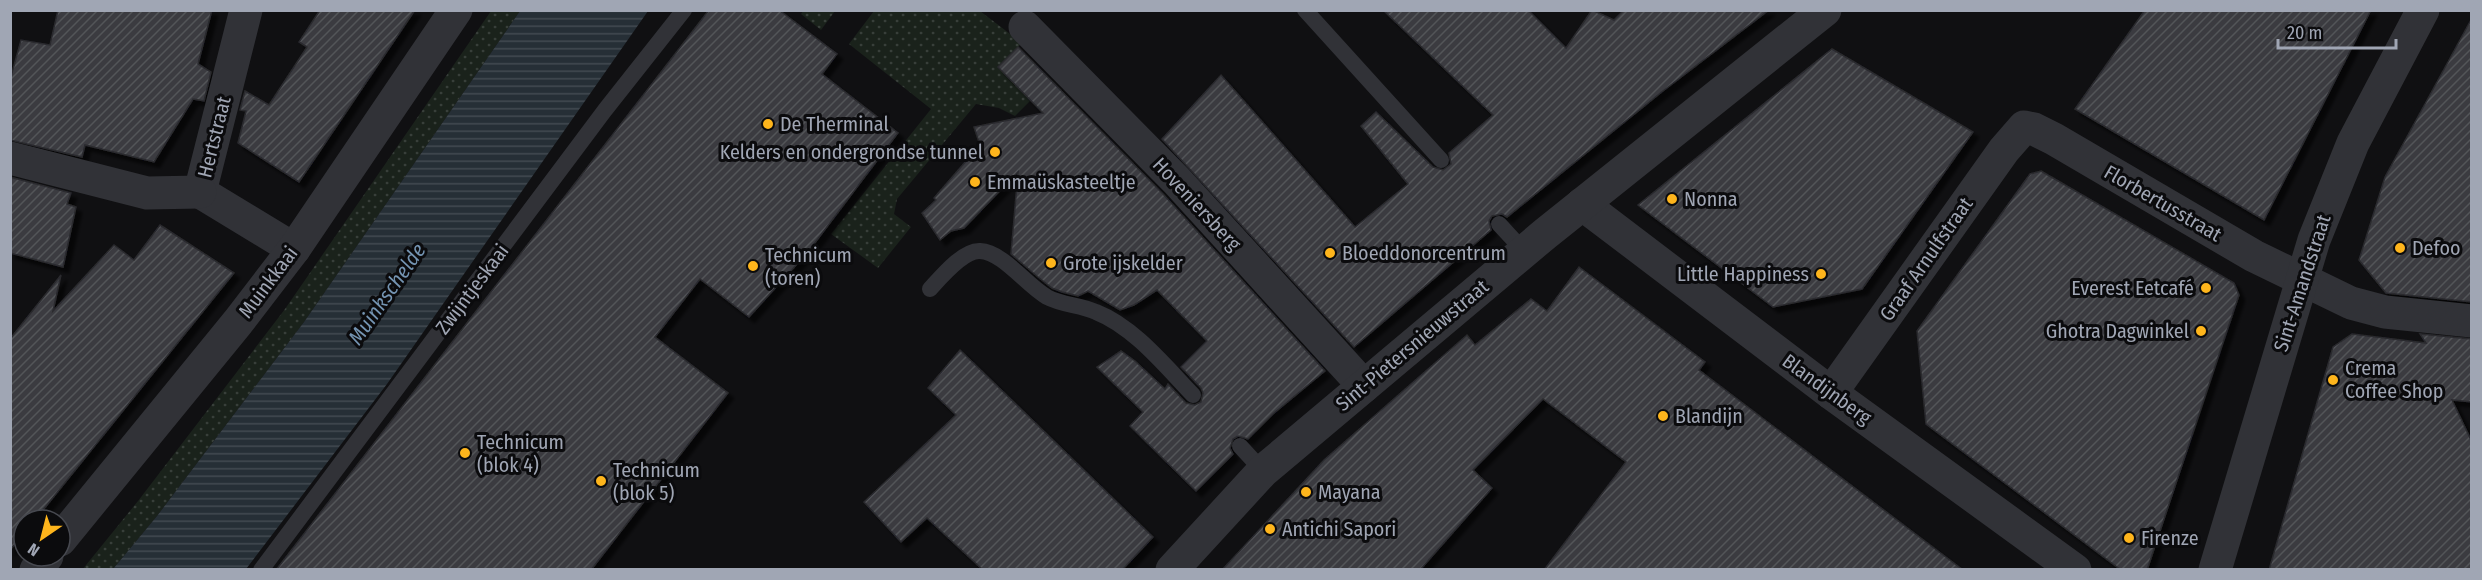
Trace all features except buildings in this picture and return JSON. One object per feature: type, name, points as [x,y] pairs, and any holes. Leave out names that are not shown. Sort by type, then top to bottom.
[{"type":"street","name":"Hertstraat","points":[[246,10],[200,192],[294,249]]},
{"type":"street","name":"Muinkkaai","points":[[72,525],[238,322],[294,249],[456,10]]},
{"type":"street","name":"Sint-Amandstraat","points":[[2215,570],[2314,240],[2354,143],[2423,10]]},
{"type":"street","name":"Sint-Pietersnieuwstraat","points":[[1172,570],[1263,471],[1809,15]]},
{"type":"street","name":"Hoveniersberg","points":[[1025,27],[1177,181],[1364,386]]},
{"type":"street","name":"Florbertusstraat","points":[[2024,127],[2034,129],[2054,139],[2301,280],[2351,303],[2385,312],[2472,321]]},
{"type":"street","name":"Graaf Arnulfstraat","points":[[1831,393],[2004,150],[2024,127]]},
{"type":"street","points":[[10,159],[147,193],[200,192]]},
{"type":"street","name":"Blandijnberg","points":[[1582,204],[1831,393],[2075,570]]},
{"type":"lane","name":"Zwijntjeskaai","points":[[261,570],[605,110],[684,10]]},
{"type":"lane","points":[[1305,10],[1441,160]]},
{"type":"lane","points":[[1499,224],[1524,251]]},
{"type":"lane","points":[[930,289],[956,262],[968,255],[978,251],[996,254],[1029,285],[1050,298],[1096,312],[1119,325],[1142,344],[1193,395]]},
{"type":"lane","points":[[1240,446],[1263,471]]},
{"type":"shaded area","points":[[804,10],[835,11],[821,30],[801,14]]},
{"type":"shaded area","points":[[491,11],[520,11],[304,322],[157,516],[113,569],[82,570],[138,501],[285,309]]},
{"type":"shaded area","points":[[874,11],[980,11],[1022,43],[998,67],[1031,100],[1015,116],[999,108],[976,104],[897,199],[894,214],[911,227],[878,268],[831,234],[931,109],[849,44]]},
{"type":"water","name":"Muinkschelde","points":[[520,11],[648,11],[387,384],[246,569],[113,569],[157,516],[304,322]]},
{"type":"place","name":"De Therminal","points":[[768,124]]},
{"type":"place","name":"Kelders en ondergrondse tunnel","points":[[995,152]]},
{"type":"place","name":"Emmaüskasteeltje","points":[[975,182]]},
{"type":"place","name":"Nonna","points":[[1672,199]]},
{"type":"place","name":"Defoo","points":[[2400,248]]},
{"type":"place","name":"Bloeddonorcentrum","points":[[1330,253]]},
{"type":"place","name":"Grote ijskelder","points":[[1051,263]]},
{"type":"place","name":"Technicum (toren)","points":[[753,266]]},
{"type":"place","name":"Little Happiness","points":[[1821,274]]},
{"type":"place","name":"Everest Eetcafé","points":[[2206,288]]},
{"type":"place","name":"Ghotra Dagwinkel","points":[[2201,331]]},
{"type":"place","name":"Crema Coffee Shop","points":[[2333,380]]},
{"type":"place","name":"Blandijn","points":[[1663,416]]},
{"type":"place","name":"Technicum (blok 4)","points":[[465,453]]},
{"type":"place","name":"Technicum (blok 5)","points":[[601,481]]},
{"type":"place","name":"Mayana","points":[[1306,492]]},
{"type":"place","name":"Antichi Sapori","points":[[1270,529]]},
{"type":"place","name":"Firenze","points":[[2129,538]]}]
